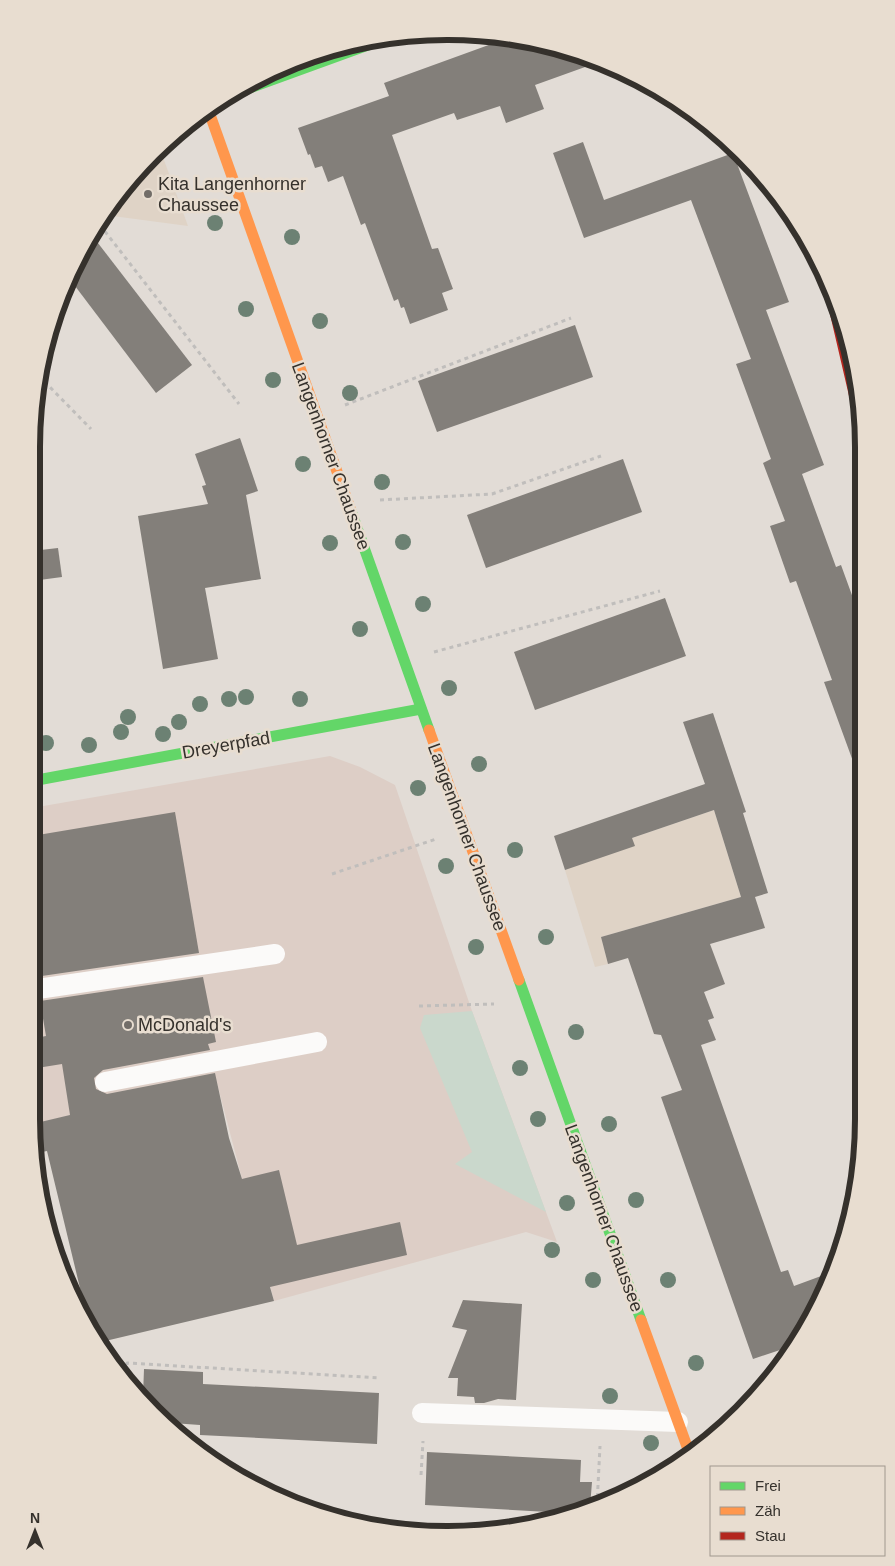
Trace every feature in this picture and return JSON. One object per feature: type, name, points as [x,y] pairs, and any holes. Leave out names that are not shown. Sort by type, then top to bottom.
[{"type":"main road","points":[[274,79],[343,54]]},
{"type":"main road","name":"Langenhorner Chaussee","points":[[211,116],[403,660],[687,1448]]},
{"type":"main road","name":"Dreyerpfad","points":[[40,780],[421,709]]},
{"type":"lane","points":[[40,989],[275,954]]},
{"type":"lane","points":[[105,1082],[317,1042]]},
{"type":"lane","points":[[422,1413],[678,1422]]},
{"type":"path","points":[[103,230],[239,404]]},
{"type":"path","points":[[316,416],[571,318]]},
{"type":"path","points":[[45,382],[91,429]]},
{"type":"path","points":[[347,502],[492,494],[600,456]]},
{"type":"path","points":[[403,660],[660,591]]},
{"type":"path","points":[[332,874],[464,830]]},
{"type":"path","points":[[419,1006],[527,1004]]},
{"type":"path","points":[[127,1370],[127,1363],[380,1378]]},
{"type":"path","points":[[597,1497],[600,1438]]},
{"type":"shaded area","name":"Kita Langenhorner Chaussee","points":[[162,156],[188,226],[112,216],[124,199]]},
{"type":"shaded area","points":[[330,756],[360,767],[395,785],[472,1011],[557,1242],[526,1232],[274,1301],[217,1083],[40,1122],[40,807]]},
{"type":"shaded area","points":[[714,810],[741,897],[601,937],[608,964],[595,967],[565,870],[632,838]]},
{"type":"green space","points":[[472,1011],[546,1212],[455,1164],[472,1152],[420,1028],[424,1015]]},
{"type":"building","points":[[496,43],[553,54],[588,66],[535,85],[544,109],[506,123],[500,106],[457,120],[454,113],[392,135],[432,249],[438,248],[453,289],[442,293],[448,310],[410,324],[404,307],[401,308],[398,299],[394,301],[365,223],[361,225],[343,176],[328,182],[322,166],[315,168],[298,128],[389,96],[384,83]]},
{"type":"building","points":[[583,142],[604,200],[730,154],[735,158],[789,302],[766,310],[824,465],[802,474],[836,567],[841,565],[855,604],[855,767],[824,682],[832,680],[796,581],[790,583],[770,526],[785,521],[763,463],[771,459],[736,364],[751,359],[691,200],[584,238],[553,153]]},
{"type":"building","points":[[97,241],[192,365],[156,393],[74,285]]},
{"type":"building","points":[[575,325],[593,377],[437,432],[418,381]]},
{"type":"building","points":[[240,438],[258,491],[246,495],[261,579],[205,588],[218,659],[163,669],[138,516],[208,504],[202,486],[206,485],[195,454]]},
{"type":"building","points":[[623,459],[642,512],[486,568],[467,515]]},
{"type":"building","points":[[58,548],[62,577],[40,580],[40,550]]},
{"type":"building","points":[[665,598],[686,656],[535,710],[514,652]]},
{"type":"building","points":[[713,713],[746,812],[743,813],[768,893],[755,897],[765,928],[710,944],[725,984],[704,992],[714,1018],[708,1020],[716,1040],[701,1045],[781,1272],[788,1270],[794,1286],[824,1275],[813,1299],[783,1349],[753,1359],[661,1097],[682,1090],[661,1035],[654,1034],[628,958],[608,964],[601,937],[741,897],[714,810],[632,838],[635,846],[565,870],[554,836],[705,784],[683,722]]},
{"type":"building","points":[[175,812],[199,953],[40,976],[40,835]]},
{"type":"building","points":[[203,977],[216,1042],[208,1044],[210,1050],[103,1070],[94,1078],[96,1089],[107,1094],[215,1073],[229,1138],[242,1179],[279,1170],[297,1245],[400,1222],[407,1255],[270,1287],[274,1301],[106,1341],[83,1301],[47,1151],[42,1152],[40,1122],[70,1115],[62,1064],[40,1068],[40,1037],[46,1036],[40,1001]]},
{"type":"building","points":[[463,1300],[522,1304],[516,1400],[498,1399],[484,1403],[475,1403],[474,1397],[457,1396],[458,1378],[448,1378],[467,1330],[452,1327]]},
{"type":"building","points":[[144,1369],[203,1372],[203,1384],[379,1393],[377,1444],[200,1435],[200,1425],[177,1423],[143,1389]]},
{"type":"building","points":[[427,1452],[581,1460],[580,1482],[592,1482],[591,1499],[552,1512],[425,1505]]},
{"type":"traffic: fast","points":[[273,80],[345,53]]},
{"type":"traffic: fast","points":[[351,511],[429,730]]},
{"type":"traffic: fast","points":[[40,780],[421,709]]},
{"type":"traffic: fast","points":[[519,980],[641,1320]]},
{"type":"traffic: slow","points":[[211,116],[351,511]]},
{"type":"traffic: slow","points":[[429,730],[519,980]]},
{"type":"traffic: slow","points":[[641,1320],[687,1448]]},
{"type":"place","name":"Kita Langenhorner Chaussee","points":[[148,194]]},
{"type":"place","name":"McDonald's","points":[[128,1025]]}]
